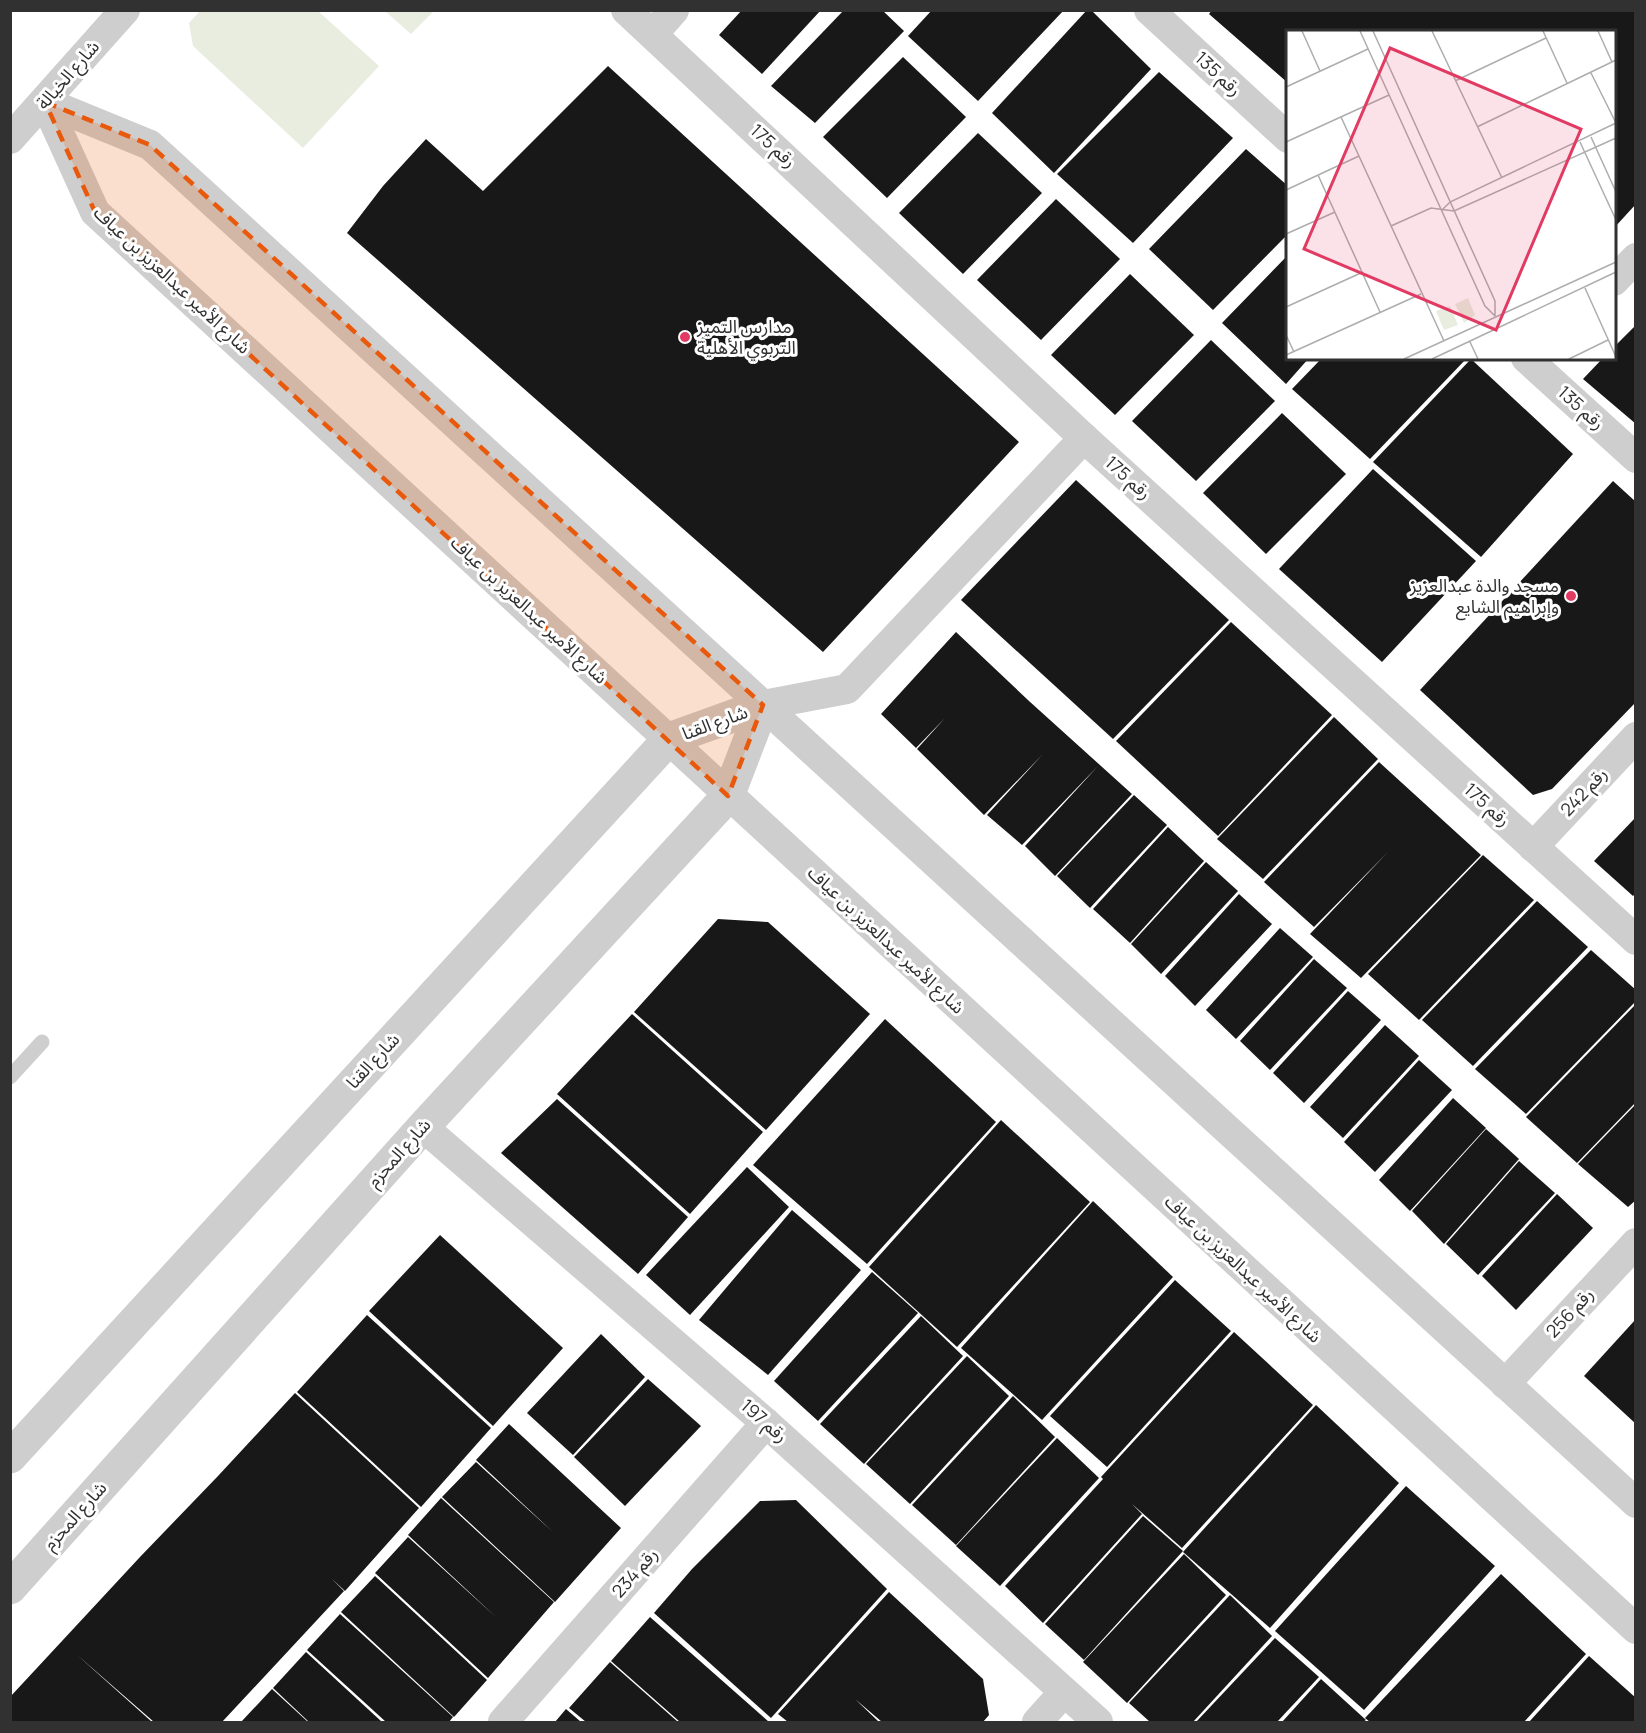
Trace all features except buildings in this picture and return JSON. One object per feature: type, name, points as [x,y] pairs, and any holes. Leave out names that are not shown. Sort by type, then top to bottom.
[{"type":"street","name":"شارع الخيالة","points":[[10,139],[124,10]]},
{"type":"street","name":"رقم 175","points":[[626,10],[1084,438],[1635,940]]},
{"type":"street","points":[[653,34],[674,10]]},
{"type":"street","name":"رقم 135","points":[[1150,11],[1286,137]]},
{"type":"street","points":[[45,102],[150,145],[1635,1503]]},
{"type":"street","name":"شارع الأمير عبدالعزيز بن عياف","points":[[45,102],[95,212],[1635,1629]]},
{"type":"street","points":[[1616,279],[1635,258]]},
{"type":"street","name":"رقم 135","points":[[1535,361],[1635,458]]},
{"type":"street","points":[[762,705],[847,689],[1084,438]]},
{"type":"street","name":"شارع القنا","points":[[10,1457],[669,739],[762,705]]},
{"type":"street","name":"شارع المحزم","points":[[10,1588],[423,1126],[728,795],[762,705]]},
{"type":"street","name":"رقم 242","points":[[1533,847],[1635,736]]},
{"type":"street","name":"رقم 197","points":[[423,1126],[766,1423],[1098,1722]]},
{"type":"street","name":"رقم 256","points":[[1505,1384],[1635,1242]]},
{"type":"street","name":"رقم 234","points":[[503,1722],[766,1423]]},
{"type":"street","points":[[1037,1722],[1064,1692]]},
{"type":"lane","points":[[10,1077],[42,1042]]},
{"type":"highlighted area","points":[[45,102],[150,145],[763,705],[728,796],[95,212]]},
{"type":"shaded area","points":[[201,10],[318,11],[379,66],[303,148],[193,46],[189,23]]},
{"type":"shaded area","points":[[385,11],[434,11],[411,34]]},
{"type":"place","name":"مدارس التميز التربوي الأهلية","points":[[685,337]]},
{"type":"place","name":"مسجد والدة عبدالعزيز وإبراهيم الشايع","points":[[1571,596]]}]
